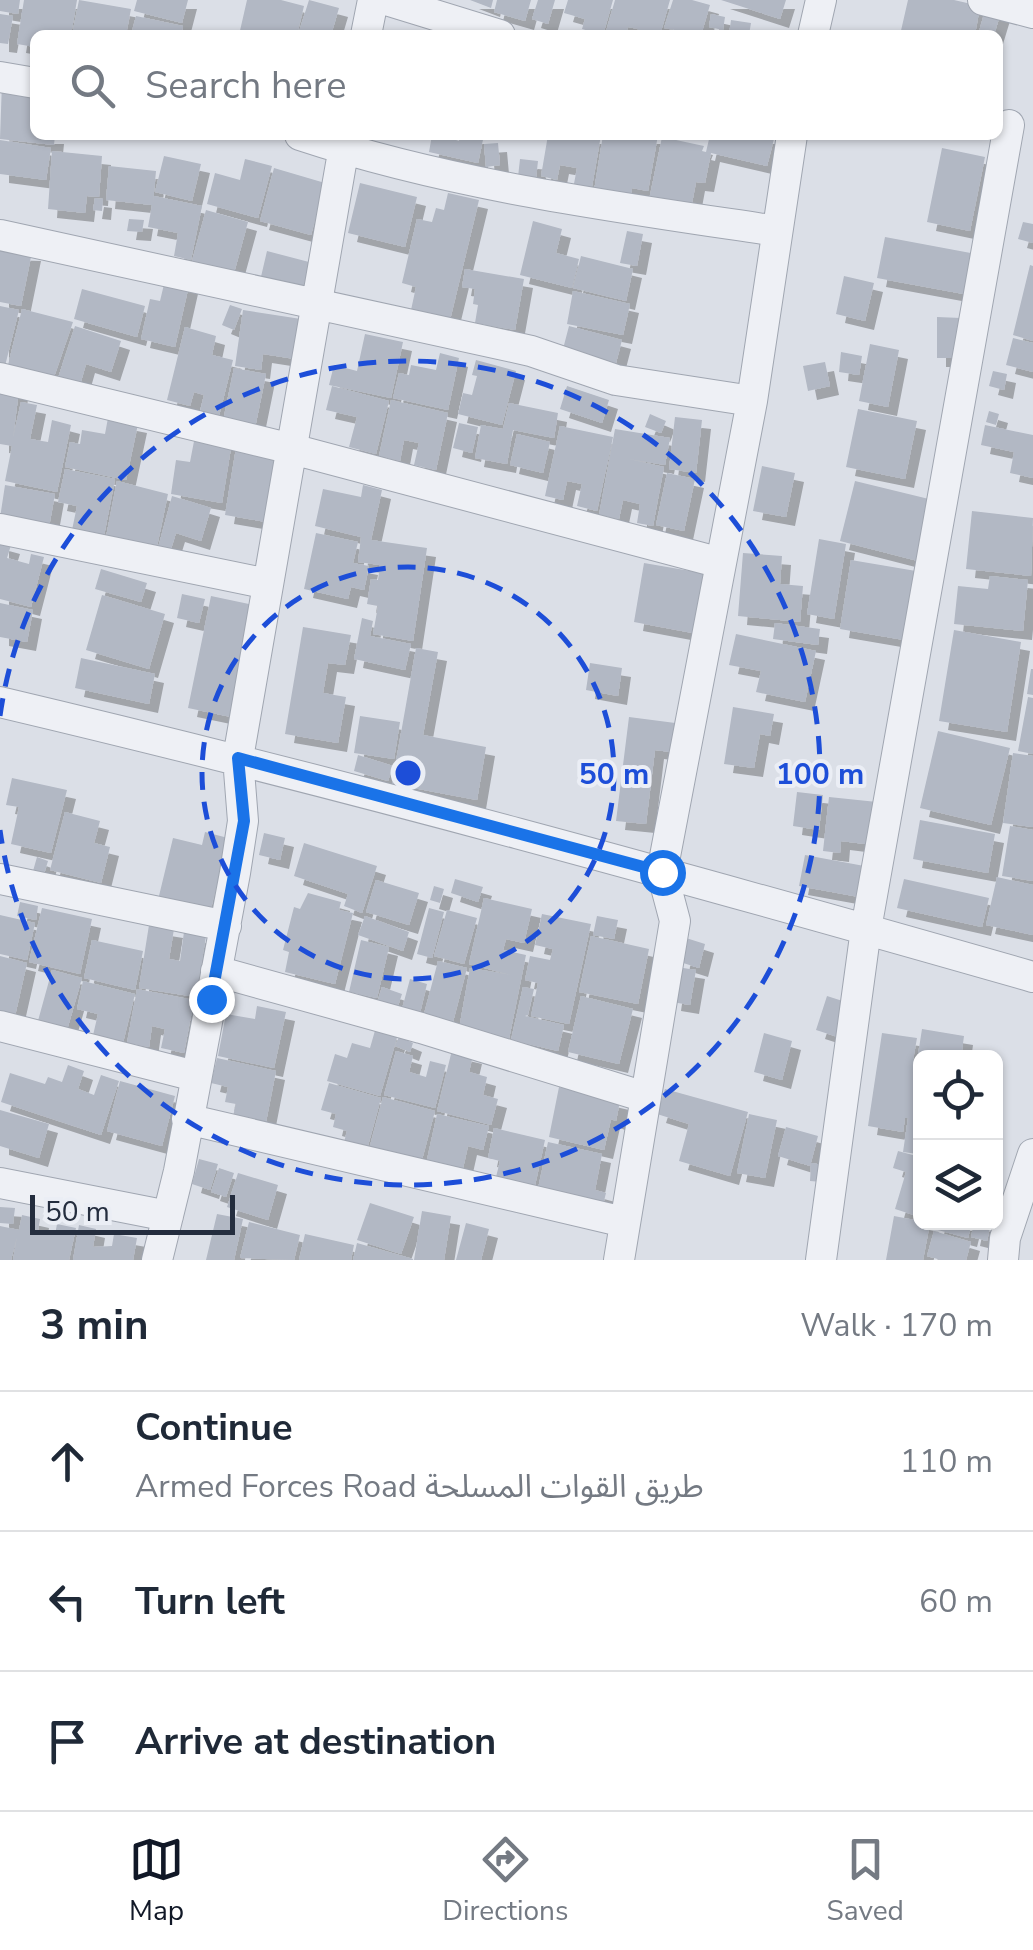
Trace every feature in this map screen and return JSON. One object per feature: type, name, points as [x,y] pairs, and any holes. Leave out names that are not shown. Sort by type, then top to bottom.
[{"type":"street","points":[[367,30],[373,0]]},
{"type":"street","points":[[386,0],[484,30]]},
{"type":"street","points":[[814,30],[821,0]]},
{"type":"street","points":[[983,0],[1033,13]]},
{"type":"street","points":[[0,77],[30,82]]},
{"type":"street","points":[[820,1260],[866,929],[1013,127]]},
{"type":"street","points":[[619,1260],[675,921],[662,872],[752,401],[791,140]]},
{"type":"street","points":[[157,1260],[244,821],[238,758],[345,142],[557,198],[777,231]]},
{"type":"street","points":[[0,235],[531,351],[616,380],[752,401]]},
{"type":"street","points":[[0,378],[292,449],[721,562]]},
{"type":"street","points":[[0,529],[268,584]]},
{"type":"street","points":[[0,702],[238,758],[1033,976]]},
{"type":"street","points":[[0,880],[226,926]]},
{"type":"street","points":[[216,971],[421,1028],[645,1097]]},
{"type":"street","points":[[0,1026],[195,1076]]},
{"type":"street","points":[[186,1118],[624,1222]]},
{"type":"street","points":[[1003,1260],[1005,1238],[1033,1154]]},
{"type":"street","points":[[0,1182],[168,1216]]},
{"type":"building","points":[[0,0],[20,0],[18,14],[0,11]]},
{"type":"building","points":[[24,0],[77,0],[72,30],[30,30],[30,46],[17,44]]},
{"type":"building","points":[[79,0],[131,9],[127,30],[73,30]]},
{"type":"building","points":[[137,0],[188,0],[182,23],[134,11]]},
{"type":"building","points":[[247,0],[281,0],[304,6],[298,30],[240,30]]},
{"type":"building","points":[[309,0],[339,8],[332,30],[300,30]]},
{"type":"building","points":[[470,0],[493,0],[491,8]]},
{"type":"building","points":[[497,0],[531,0],[525,21],[494,12]]},
{"type":"building","points":[[538,0],[555,0],[548,24],[532,19]]},
{"type":"building","points":[[568,0],[613,0],[604,30],[582,29],[585,19],[564,13]]},
{"type":"building","points":[[615,0],[670,0],[661,30],[606,30]]},
{"type":"building","points":[[673,0],[710,5],[702,30],[664,28]]},
{"type":"building","points":[[721,0],[786,0],[780,19]]},
{"type":"building","points":[[908,0],[954,0],[980,6],[976,30],[901,30]]},
{"type":"building","points":[[986,7],[1001,12],[996,30],[979,30]]},
{"type":"building","points":[[0,14],[13,16],[8,44],[0,43]]},
{"type":"building","points":[[711,14],[725,17],[723,30],[709,27]]},
{"type":"building","points":[[136,16],[183,26],[182,30],[132,30]]},
{"type":"building","points":[[731,20],[751,23],[750,30],[730,30]]},
{"type":"building","points":[[2,82],[30,85],[30,140],[54,140],[54,145],[0,139]]},
{"type":"building","points":[[0,140],[51,148],[46,180],[0,174]]},
{"type":"building","points":[[431,140],[483,140],[478,163],[429,152]]},
{"type":"building","points":[[547,140],[600,140],[590,198],[572,194],[577,168],[560,165],[557,180],[541,176]]},
{"type":"building","points":[[602,140],[657,140],[648,191],[632,188],[631,198],[594,191]]},
{"type":"building","points":[[661,140],[704,146],[702,151],[706,152],[709,140],[774,140],[767,166],[711,153],[705,183],[696,182],[690,214],[648,205]]},
{"type":"building","points":[[498,143],[500,165],[486,167],[484,144]]},
{"type":"building","points":[[942,148],[985,157],[970,231],[927,222]]},
{"type":"building","points":[[52,151],[102,156],[99,197],[87,196],[85,213],[48,209]]},
{"type":"building","points":[[164,156],[201,164],[192,201],[155,192]]},
{"type":"building","points":[[245,159],[272,166],[258,218],[207,204],[215,173],[240,180]]},
{"type":"building","points":[[520,159],[538,161],[536,179],[518,177]]},
{"type":"building","points":[[109,166],[156,171],[153,203],[154,196],[202,206],[191,260],[174,256],[178,233],[148,227],[152,205],[106,200]]},
{"type":"building","points":[[274,168],[325,183],[311,235],[260,221]]},
{"type":"building","points":[[360,183],[417,197],[405,247],[348,233]]},
{"type":"building","points":[[448,193],[479,200],[450,320],[411,310],[416,287],[402,283],[417,219],[432,222],[436,208],[444,210]]},
{"type":"building","points":[[95,198],[103,199],[102,211],[93,210]]},
{"type":"building","points":[[206,210],[248,222],[234,273],[192,261]]},
{"type":"building","points":[[129,219],[144,220],[142,232],[127,231]]},
{"type":"building","points":[[533,221],[562,229],[556,253],[579,259],[572,288],[520,275]]},
{"type":"building","points":[[1023,222],[1033,224],[1033,243],[1018,239]]},
{"type":"building","points":[[627,231],[643,234],[637,266],[620,263]]},
{"type":"building","points":[[885,237],[976,254],[969,295],[877,278]]},
{"type":"building","points":[[0,251],[32,252],[21,306],[0,302]]},
{"type":"building","points":[[267,251],[309,262],[302,292],[260,281]]},
{"type":"building","points":[[581,256],[633,269],[626,301],[573,288]]},
{"type":"building","points":[[1030,265],[1033,266],[1033,341],[1013,335]]},
{"type":"building","points":[[465,269],[524,279],[515,330],[475,323],[475,289],[462,287]]},
{"type":"building","points":[[844,276],[874,283],[865,321],[836,314]]},
{"type":"building","points":[[165,280],[189,285],[175,347],[141,339],[150,299],[160,301]]},
{"type":"building","points":[[82,289],[145,306],[137,337],[74,319]]},
{"type":"building","points":[[573,291],[630,304],[623,335],[567,324]]},
{"type":"building","points":[[230,305],[242,309],[234,330],[222,325]]},
{"type":"building","points":[[0,306],[19,310],[5,366],[0,365]]},
{"type":"building","points":[[22,309],[73,322],[54,377],[8,365]]},
{"type":"building","points":[[243,310],[301,319],[295,359],[263,354],[261,370],[235,366]]},
{"type":"building","points":[[937,317],[961,318],[961,358],[937,358]]},
{"type":"building","points":[[75,326],[121,341],[111,372],[86,364],[80,385],[58,378]]},
{"type":"building","points":[[569,326],[622,340],[616,363],[563,349]]},
{"type":"building","points":[[185,327],[216,336],[212,355],[233,360],[219,416],[200,411],[204,395],[194,392],[190,406],[167,400]]},
{"type":"building","points":[[365,334],[403,342],[391,398],[329,385],[334,365],[357,371]]},
{"type":"building","points":[[1013,338],[1033,343],[1033,372],[1006,365]]},
{"type":"building","points":[[870,344],[899,350],[888,407],[859,401]]},
{"type":"building","points":[[841,352],[862,356],[859,375],[839,372]]},
{"type":"building","points":[[440,353],[459,358],[448,410],[393,398],[399,373],[409,375],[411,365],[436,370]]},
{"type":"building","points":[[476,360],[516,371],[502,425],[458,414],[463,393],[472,395]]},
{"type":"building","points":[[825,362],[830,386],[808,391],[803,366]]},
{"type":"building","points":[[234,368],[266,374],[255,428],[223,421]]},
{"type":"building","points":[[993,371],[1007,374],[1004,390],[989,386]]},
{"type":"building","points":[[332,386],[389,401],[376,454],[349,447],[357,417],[326,410]]},
{"type":"building","points":[[567,386],[609,400],[602,423],[560,409]]},
{"type":"building","points":[[0,388],[19,390],[13,438],[21,402],[37,405],[30,439],[48,442],[52,420],[71,425],[57,492],[5,481],[12,446],[0,444]]},
{"type":"building","points":[[391,400],[448,413],[436,470],[414,465],[419,443],[404,440],[400,461],[379,456]]},
{"type":"building","points":[[509,403],[558,413],[554,438],[513,430],[507,464],[475,458],[481,425],[503,429]]},
{"type":"building","points":[[858,409],[917,421],[905,479],[846,467]]},
{"type":"building","points":[[989,411],[999,414],[996,425],[986,422]]},
{"type":"building","points":[[650,414],[666,421],[661,433],[645,427]]},
{"type":"building","points":[[675,417],[702,420],[696,473],[669,469]]},
{"type":"building","points":[[108,418],[138,424],[126,480],[65,467],[70,442],[80,444],[82,430],[105,434]]},
{"type":"building","points":[[459,423],[478,427],[472,453],[453,448]]},
{"type":"building","points":[[985,425],[1033,435],[1033,478],[1010,473],[1014,452],[981,445]]},
{"type":"building","points":[[560,426],[613,437],[597,511],[577,506],[582,484],[567,481],[563,500],[545,496]]},
{"type":"building","points":[[615,429],[670,438],[665,465],[629,459],[664,467],[653,526],[637,523],[640,504],[623,500],[619,519],[599,515]]},
{"type":"building","points":[[517,434],[550,442],[543,473],[510,465]]},
{"type":"building","points":[[195,436],[232,442],[222,503],[171,494],[176,460],[190,462]]},
{"type":"building","points":[[236,448],[288,458],[278,524],[225,515]]},
{"type":"building","points":[[762,466],[795,473],[786,517],[753,511]]},
{"type":"building","points":[[65,469],[115,479],[104,536],[72,530],[77,506],[58,502]]},
{"type":"building","points":[[667,473],[695,479],[684,531],[656,525]]},
{"type":"building","points":[[117,481],[168,494],[155,556],[106,537]]},
{"type":"building","points":[[855,481],[933,500],[918,561],[840,541]]},
{"type":"building","points":[[5,485],[55,494],[49,527],[0,518]]},
{"type":"building","points":[[363,485],[382,490],[371,540],[427,548],[413,641],[373,634],[378,606],[367,604],[371,579],[378,580],[380,565],[358,562],[361,537],[315,526],[323,489],[361,497]]},
{"type":"building","points":[[172,496],[211,508],[201,541],[176,533],[170,552],[158,548]]},
{"type":"building","points":[[972,511],[1033,518],[1031,576],[966,569]]},
{"type":"building","points":[[316,533],[358,542],[353,563],[369,566],[364,590],[351,587],[348,599],[304,589]]},
{"type":"building","points":[[819,539],[846,544],[834,619],[807,614]]},
{"type":"building","points":[[0,542],[11,545],[7,558],[29,564],[31,554],[44,557],[31,607],[0,599]]},
{"type":"building","points":[[743,553],[782,556],[780,584],[803,586],[800,622],[738,616]]},
{"type":"building","points":[[851,560],[916,571],[904,640],[840,629]]},
{"type":"building","points":[[644,563],[708,574],[698,634],[634,622]]},
{"type":"building","points":[[101,569],[147,583],[141,602],[95,589]]},
{"type":"building","points":[[990,576],[1028,580],[1023,631],[954,624],[958,586],[988,589]]},
{"type":"building","points":[[182,594],[205,599],[199,623],[177,618]]},
{"type":"building","points":[[102,595],[165,614],[149,669],[86,650]]},
{"type":"building","points":[[211,596],[259,606],[236,718],[188,708]]},
{"type":"building","points":[[0,603],[33,610],[27,642],[0,637]]},
{"type":"building","points":[[362,618],[373,621],[370,636],[411,644],[405,670],[354,659]]},
{"type":"building","points":[[775,623],[820,629],[818,645],[773,639]]},
{"type":"building","points":[[303,627],[351,635],[345,665],[328,663],[323,693],[346,697],[338,743],[285,734]]},
{"type":"building","points":[[954,630],[1021,642],[1007,732],[939,721]]},
{"type":"building","points":[[736,634],[816,651],[805,702],[756,692],[761,671],[729,665]]},
{"type":"building","points":[[416,648],[438,652],[423,735],[486,747],[477,800],[392,784]]},
{"type":"building","points":[[81,658],[155,674],[149,704],[75,688]]},
{"type":"building","points":[[590,663],[622,668],[618,696],[586,690]]},
{"type":"building","points":[[1033,669],[1033,695],[1027,694]]},
{"type":"building","points":[[1028,697],[1033,698],[1033,754],[1018,751]]},
{"type":"building","points":[[733,707],[774,714],[770,736],[760,734],[754,768],[724,764]]},
{"type":"building","points":[[360,716],[400,722],[394,759],[354,753]]},
{"type":"building","points":[[629,717],[683,724],[679,753],[655,750],[646,824],[616,821]]},
{"type":"building","points":[[938,731],[1010,748],[991,825],[920,808]]},
{"type":"building","points":[[1013,753],[1033,756],[1033,827],[1003,823]]},
{"type":"building","points":[[358,755],[393,766],[388,781],[354,771]]},
{"type":"building","points":[[12,778],[67,790],[51,853],[11,844],[19,807],[6,805]]},
{"type":"building","points":[[797,792],[823,795],[819,830],[793,826]]},
{"type":"building","points":[[829,797],[877,802],[873,845],[841,841],[840,853],[823,851]]},
{"type":"building","points":[[65,812],[100,821],[94,843],[110,847],[101,883],[50,870]]},
{"type":"building","points":[[920,820],[995,834],[988,873],[913,859]]},
{"type":"building","points":[[1010,826],[1033,830],[1033,881],[1002,876]]},
{"type":"building","points":[[205,832],[228,838],[210,913],[158,900],[173,838],[202,845]]},
{"type":"building","points":[[264,833],[285,838],[280,860],[259,855]]},
{"type":"building","points":[[304,843],[377,866],[362,913],[344,906],[348,894],[294,876]]},
{"type":"building","points":[[805,855],[875,868],[870,899],[799,886]]},
{"type":"building","points":[[37,857],[48,861],[44,874],[33,871]]},
{"type":"building","points":[[997,877],[1033,885],[1033,935],[986,925]]},
{"type":"building","points":[[455,879],[483,887],[478,902],[451,893]]},
{"type":"building","points":[[904,879],[989,898],[982,927],[897,908]]},
{"type":"building","points":[[376,880],[419,893],[409,925],[366,912]]},
{"type":"building","points":[[434,886],[444,889],[440,903],[430,900]]},
{"type":"building","points":[[308,893],[341,902],[339,910],[353,913],[335,984],[285,972],[289,952],[283,950],[294,907],[300,909]]},
{"type":"building","points":[[484,898],[532,909],[524,943],[506,939],[503,950],[526,955],[509,1039],[459,1029],[470,968],[511,975],[469,964]]},
{"type":"building","points":[[20,902],[38,906],[36,920],[17,916]]},
{"type":"building","points":[[42,908],[92,919],[80,974],[29,962]]},
{"type":"building","points":[[429,908],[444,912],[432,958],[417,954]]},
{"type":"building","points":[[447,910],[477,918],[464,964],[434,956]]},
{"type":"building","points":[[542,914],[591,924],[569,1024],[531,1016],[538,983],[525,980],[530,956],[550,960],[553,949],[535,945]]},
{"type":"building","points":[[0,915],[35,923],[27,960],[0,954]]},
{"type":"building","points":[[365,916],[409,932],[403,951],[358,935]]},
{"type":"building","points":[[597,916],[618,920],[614,939],[593,935]]},
{"type":"building","points":[[149,925],[174,929],[169,959],[180,961],[184,932],[206,936],[196,997],[139,988]]},
{"type":"building","points":[[591,936],[649,949],[638,1004],[579,992]]},
{"type":"building","points":[[686,938],[705,944],[699,968],[680,962]]},
{"type":"building","points":[[92,940],[143,951],[135,990],[84,978]]},
{"type":"building","points":[[361,940],[389,947],[377,998],[349,992]]},
{"type":"building","points":[[0,956],[27,963],[15,1016],[0,1012]]},
{"type":"building","points":[[438,961],[467,968],[453,1022],[424,1014]]},
{"type":"building","points":[[677,967],[696,970],[690,1005],[672,1002]]},
{"type":"building","points":[[52,970],[82,978],[65,1037],[36,1028]]},
{"type":"building","points":[[410,979],[427,984],[420,1013],[402,1009]]},
{"type":"building","points":[[83,981],[135,994],[120,1055],[90,1048],[98,1014],[77,1009]]},
{"type":"building","points":[[382,987],[402,994],[397,1009],[377,1003]]},
{"type":"building","points":[[523,987],[534,989],[525,1016],[564,1025],[558,1051],[511,1040]]},
{"type":"building","points":[[137,989],[194,1000],[184,1053],[161,1048],[165,1029],[152,1026],[149,1047],[127,1043]]},
{"type":"building","points":[[581,996],[633,1009],[619,1064],[568,1052]]},
{"type":"building","points":[[827,996],[852,1004],[841,1038],[816,1030]]},
{"type":"building","points":[[257,1006],[286,1012],[274,1068],[218,1056],[226,1014],[255,1019]]},
{"type":"building","points":[[376,1027],[398,1034],[380,1096],[327,1081],[335,1054],[347,1058],[352,1043],[370,1048]]},
{"type":"building","points":[[922,1029],[964,1036],[962,1050],[919,1050]]},
{"type":"building","points":[[764,1033],[792,1041],[782,1080],[754,1072]]},
{"type":"building","points":[[882,1033],[917,1038],[913,1050],[913,1153],[903,1152],[908,1118],[903,1132],[868,1126]]},
{"type":"building","points":[[399,1037],[413,1043],[410,1052],[395,1046]]},
{"type":"building","points":[[452,1050],[473,1055],[469,1072],[487,1077],[483,1095],[498,1099],[491,1125],[437,1111]]},
{"type":"building","points":[[396,1051],[413,1056],[409,1072],[426,1077],[430,1061],[446,1065],[435,1108],[384,1095]]},
{"type":"building","points":[[217,1058],[276,1071],[265,1127],[232,1120],[236,1104],[225,1102],[228,1087],[211,1083]]},
{"type":"building","points":[[68,1065],[84,1071],[78,1089],[94,1095],[101,1075],[119,1081],[101,1135],[1,1102],[10,1073],[45,1084],[48,1077],[62,1082]]},
{"type":"building","points":[[120,1081],[175,1096],[162,1146],[107,1131]]},
{"type":"building","points":[[329,1083],[381,1098],[366,1153],[343,1146],[347,1131],[333,1127],[336,1114],[321,1110]]},
{"type":"building","points":[[559,1087],[620,1101],[604,1150],[549,1137]]},
{"type":"building","points":[[665,1089],[748,1112],[730,1176],[679,1161],[689,1124],[657,1114]]},
{"type":"building","points":[[383,1097],[435,1111],[419,1171],[367,1157]]},
{"type":"building","points":[[0,1110],[49,1124],[39,1158],[0,1146]]},
{"type":"building","points":[[437,1114],[489,1126],[483,1150],[468,1146],[461,1177],[425,1169]]},
{"type":"building","points":[[749,1114],[777,1120],[765,1178],[737,1173]]},
{"type":"building","points":[[786,1127],[818,1136],[810,1166],[778,1156]]},
{"type":"building","points":[[494,1128],[545,1140],[532,1199],[495,1181],[500,1161],[488,1158]]},
{"type":"building","points":[[548,1142],[602,1154],[595,1190],[606,1193],[601,1213],[536,1198]]},
{"type":"building","points":[[898,1151],[913,1155],[913,1215],[895,1209],[906,1172],[893,1168]]},
{"type":"building","points":[[199,1159],[218,1164],[210,1190],[192,1184]]},
{"type":"building","points":[[811,1163],[824,1165],[822,1182],[810,1181]]},
{"type":"building","points":[[219,1168],[234,1173],[226,1197],[211,1192]]},
{"type":"building","points":[[238,1173],[278,1185],[268,1220],[227,1207]]},
{"type":"building","points":[[370,1203],[414,1217],[401,1254],[357,1240]]},
{"type":"building","points":[[0,1207],[15,1208],[13,1224],[0,1223]]},
{"type":"building","points":[[422,1211],[451,1216],[444,1260],[414,1260]]},
{"type":"building","points":[[217,1214],[243,1219],[234,1260],[206,1260]]},
{"type":"building","points":[[22,1215],[40,1219],[38,1231],[55,1235],[57,1224],[76,1228],[69,1260],[13,1260],[17,1237],[11,1260],[0,1260],[0,1226],[19,1230]]},
{"type":"building","points":[[894,1216],[913,1220],[913,1230],[929,1230],[923,1260],[886,1260]]},
{"type":"building","points":[[249,1222],[300,1235],[294,1260],[240,1258]]},
{"type":"building","points":[[466,1223],[489,1229],[481,1260],[456,1260]]},
{"type":"building","points":[[79,1225],[96,1229],[93,1247],[112,1246],[114,1234],[137,1238],[133,1260],[73,1260]]},
{"type":"building","points":[[938,1230],[970,1230],[968,1238]]},
{"type":"building","points":[[972,1230],[989,1230],[987,1241],[971,1237]]},
{"type":"building","points":[[934,1231],[971,1242],[966,1260],[927,1256]]},
{"type":"building","points":[[305,1234],[354,1245],[351,1260],[299,1260]]},
{"type":"building","points":[[357,1243],[413,1259],[413,1260],[353,1260]]},
{"type":"route","points":[[211,999],[244,821],[238,758],[662,872]]}]
